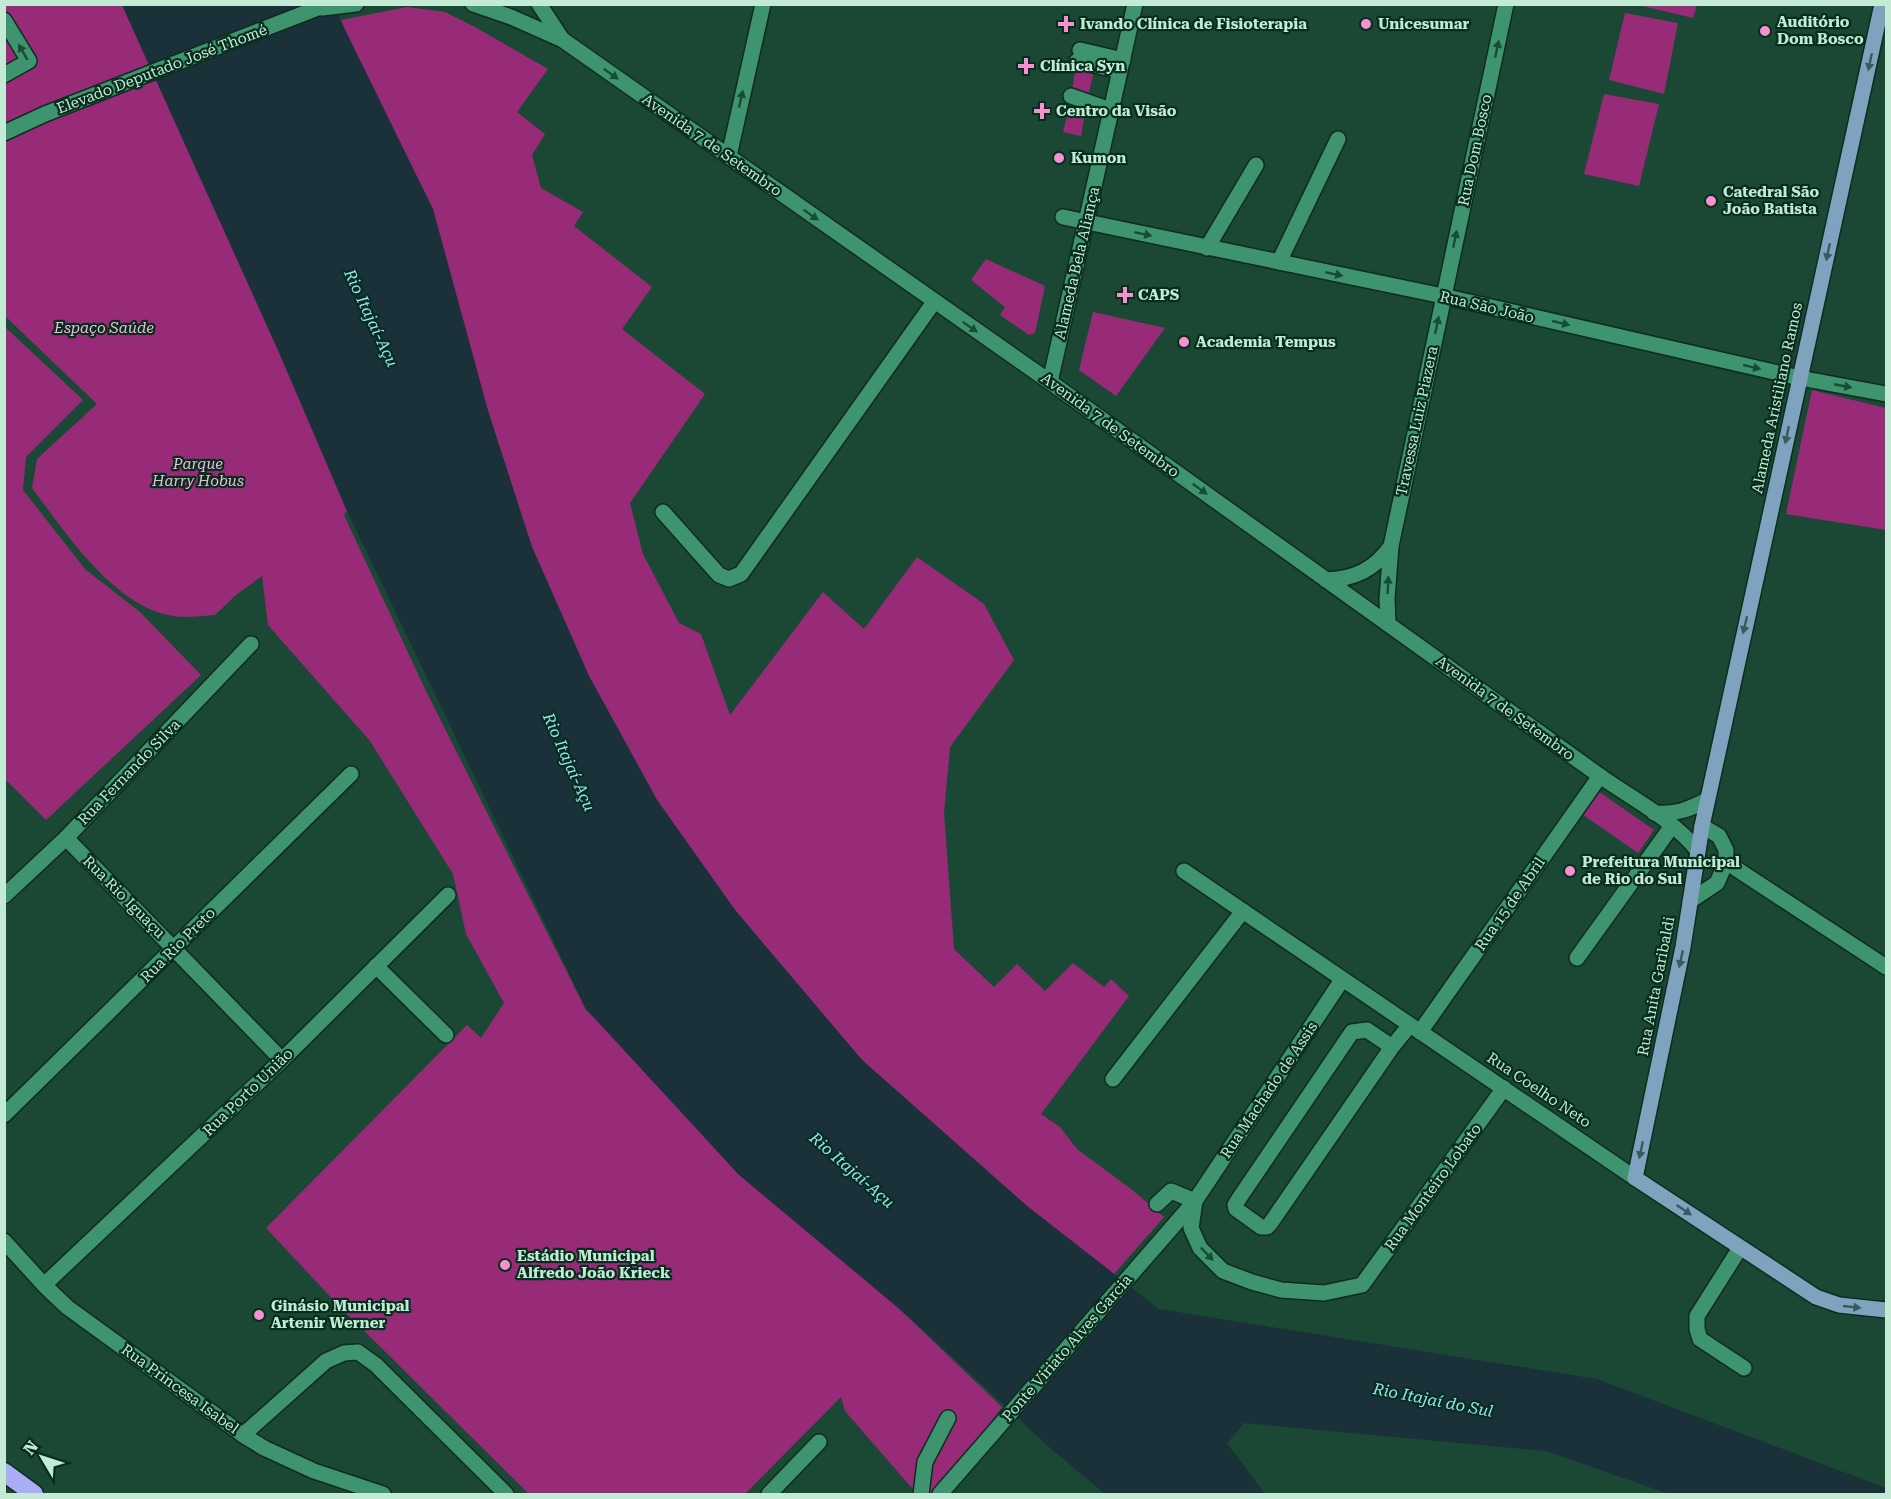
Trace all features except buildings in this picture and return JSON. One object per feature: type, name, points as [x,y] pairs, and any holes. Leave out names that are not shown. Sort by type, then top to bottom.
[{"type":"highway","points":[[4,1472],[34,1494]]},
{"type":"main road","name":"Alameda Aristiliano Ramos","points":[[1707,800],[1882,4]]},
{"type":"main road","name":"Rua Anita Garibaldi","points":[[1635,1178],[1683,947],[1697,850],[1707,800]]},
{"type":"main road","name":"Rua Coelho Neto","points":[[1635,1178],[1816,1297],[1839,1305],[1887,1310]]},
{"type":"street","name":"Elevado Deputado José Thomé","points":[[4,134],[45,114],[325,6],[356,4]]},
{"type":"street","points":[[472,4],[511,17],[563,40]]},
{"type":"street","points":[[539,4],[563,40]]},
{"type":"street","points":[[729,156],[763,4]]},
{"type":"street","name":"Alameda Bela Aliança","points":[[1050,382],[1135,4]]},
{"type":"street","name":"Rua Dom Bosco","points":[[1443,296],[1506,4]]},
{"type":"street","points":[[4,20],[28,61],[5,75]]},
{"type":"street","name":"Avenida 7 de Setembro","points":[[563,40],[1050,382],[1654,813],[1689,840],[1697,850]]},
{"type":"street","points":[[1079,56],[1121,65]]},
{"type":"street","points":[[1071,96],[1111,110]]},
{"type":"street","points":[[1279,262],[1338,139]]},
{"type":"street","points":[[1207,248],[1256,165]]},
{"type":"street","name":"Rua São João","points":[[1063,217],[1443,296],[1800,378],[1887,394]]},
{"type":"street","name":"Travessa Luiz Piazera","points":[[1388,624],[1390,546],[1443,296]]},
{"type":"street","points":[[663,512],[720,575],[729,579],[741,574],[934,302]]},
{"type":"street","name":"Travessa Luiz Piazera","points":[[1326,580],[1357,575],[1371,568],[1390,546]]},
{"type":"street","name":"Rua Fernando Silva","points":[[4,896],[66,838],[251,644]]},
{"type":"street","name":"Rua Rio Preto","points":[[4,1115],[351,774]]},
{"type":"street","name":"Rua 15 de Abril","points":[[1392,1047],[1367,1030],[1352,1032],[1238,1200],[1235,1205],[1236,1209],[1261,1227],[1270,1224],[1392,1047],[1415,1028],[1600,776]]},
{"type":"street","points":[[1654,813],[1678,813],[1707,800]]},
{"type":"street","points":[[1577,958],[1672,826]]},
{"type":"street","points":[[1690,901],[1717,883],[1726,862],[1726,850],[1719,836],[1702,826]]},
{"type":"street","name":"Rua Rio Iguaçu","points":[[66,838],[282,1060]]},
{"type":"street","points":[[1726,862],[1887,967]]},
{"type":"street","name":"Rua Coelho Neto","points":[[1184,871],[1635,1178]]},
{"type":"street","name":"Rua Porto União","points":[[44,1285],[282,1060],[448,895]]},
{"type":"street","points":[[1113,1079],[1243,911]]},
{"type":"street","points":[[376,966],[446,1035]]},
{"type":"street","name":"Rua Machado de Assis","points":[[1195,1201],[1342,980]]},
{"type":"street","name":"Rua Monteiro Lobato","points":[[1195,1201],[1191,1228],[1200,1248],[1223,1271],[1281,1290],[1324,1293],[1362,1286],[1504,1088]]},
{"type":"street","points":[[1157,1204],[1171,1191],[1195,1201]]},
{"type":"street","name":"Ponte Viriato Alves Garcia","points":[[940,1494],[1195,1201]]},
{"type":"street","name":"Rua Princesa Isabel","points":[[4,1242],[67,1307],[243,1435],[286,1459],[314,1471],[383,1494]]},
{"type":"street","points":[[1740,1248],[1697,1316],[1697,1329],[1700,1339],[1743,1368]]},
{"type":"street","points":[[243,1435],[326,1361],[344,1353],[358,1352],[376,1365],[506,1494]]},
{"type":"street","points":[[921,1494],[924,1462],[948,1418]]},
{"type":"street","points":[[769,1494],[819,1442]]},
{"type":"green space","points":[[4,5],[122,5],[278,350],[347,511],[344,515],[425,689],[586,1010],[1002,1407],[938,1494],[917,1494],[845,1411],[841,1397],[745,1494],[529,1494],[339,1306],[266,1228],[467,1025],[481,1038],[504,1003],[466,934],[453,874],[370,741],[268,625],[262,576],[236,595],[215,615],[178,617],[151,610],[131,599],[93,566],[32,488],[37,459],[97,404],[5,316]]},
{"type":"green space","points":[[1638,5],[1697,5],[1693,18]]},
{"type":"green space","points":[[407,7],[445,12],[548,69],[517,112],[545,134],[532,155],[541,188],[583,212],[574,226],[652,287],[622,329],[705,394],[630,503],[643,554],[679,623],[701,634],[730,715],[823,592],[864,629],[917,557],[984,604],[1014,660],[950,747],[944,813],[954,949],[994,987],[1017,964],[1045,991],[1073,963],[1104,987],[1111,979],[1129,996],[1041,1114],[1060,1127],[1077,1149],[1164,1217],[1114,1274],[1027,1206],[862,1060],[735,910],[657,800],[589,676],[532,547],[489,414],[341,20]]},
{"type":"green space","points":[[1625,13],[1678,23],[1664,94],[1609,80]]},
{"type":"green space","points":[[1076,63],[1094,70],[1088,97],[1072,92]]},
{"type":"green space","points":[[1604,94],[1659,104],[1639,186],[1584,174]]},
{"type":"green space","points":[[1075,101],[1086,107],[1081,136],[1063,132]]},
{"type":"green space","points":[[986,259],[1045,286],[1035,333],[1029,335],[1000,315],[1005,307],[971,280]]},
{"type":"green space","points":[[1093,312],[1165,328],[1116,396],[1079,370]]},
{"type":"green space","points":[[4,326],[83,400],[26,457],[23,490],[85,569],[140,612],[201,675],[46,820],[5,779]]},
{"type":"green space","points":[[1812,390],[1886,408],[1886,530],[1786,514]]},
{"type":"green space","points":[[1595,789],[1654,830],[1638,853],[1579,812]]},
{"type":"water","points":[[122,5],[333,5],[433,209],[489,414],[532,547],[589,676],[657,800],[735,910],[862,1060],[1027,1206],[1159,1309],[1597,1379],[1886,1488],[1886,1494],[1669,1494],[1546,1451],[1244,1423],[1227,1443],[1265,1494],[1105,1494],[1050,1448],[909,1317],[739,1175],[586,1009],[347,511],[278,350]]},
{"type":"place","name":"Ivando Clínica de Fisioterapia","points":[[1066,24]]},
{"type":"place","name":"Unicesumar","points":[[1366,24]]},
{"type":"place","name":"Auditório Dom Bosco","points":[[1765,31]]},
{"type":"place","name":"Clínica Syn","points":[[1026,66]]},
{"type":"place","name":"Centro da Visão","points":[[1042,111]]},
{"type":"place","name":"Kumon","points":[[1059,158]]},
{"type":"place","name":"Catedral São João Batista","points":[[1711,201]]},
{"type":"place","name":"CAPS","points":[[1125,295]]},
{"type":"place","name":"Academia Tempus","points":[[1184,342]]},
{"type":"place","name":"Prefeitura Municipal de Rio do Sul","points":[[1570,871]]},
{"type":"place","name":"Estádio Municipal Alfredo João Krieck","points":[[505,1265]]},
{"type":"place","name":"Ginásio Municipal Artenir Werner","points":[[259,1315]]},
{"type":"water label","name":"Rio Itajaí-Açu","points":[[371,318]]},
{"type":"water label","name":"Rio Itajaí-Açu","points":[[569,762]]},
{"type":"water label","name":"Rio Itajaí-Açu","points":[[852,1170]]},
{"type":"water label","name":"Rio Itajaí do Sul","points":[[1433,1400]]},
{"type":"park label","name":"Espaço Saúde","points":[[104,328]]},
{"type":"park label","name":"Parque Harry Hobus","points":[[198,472]]}]
